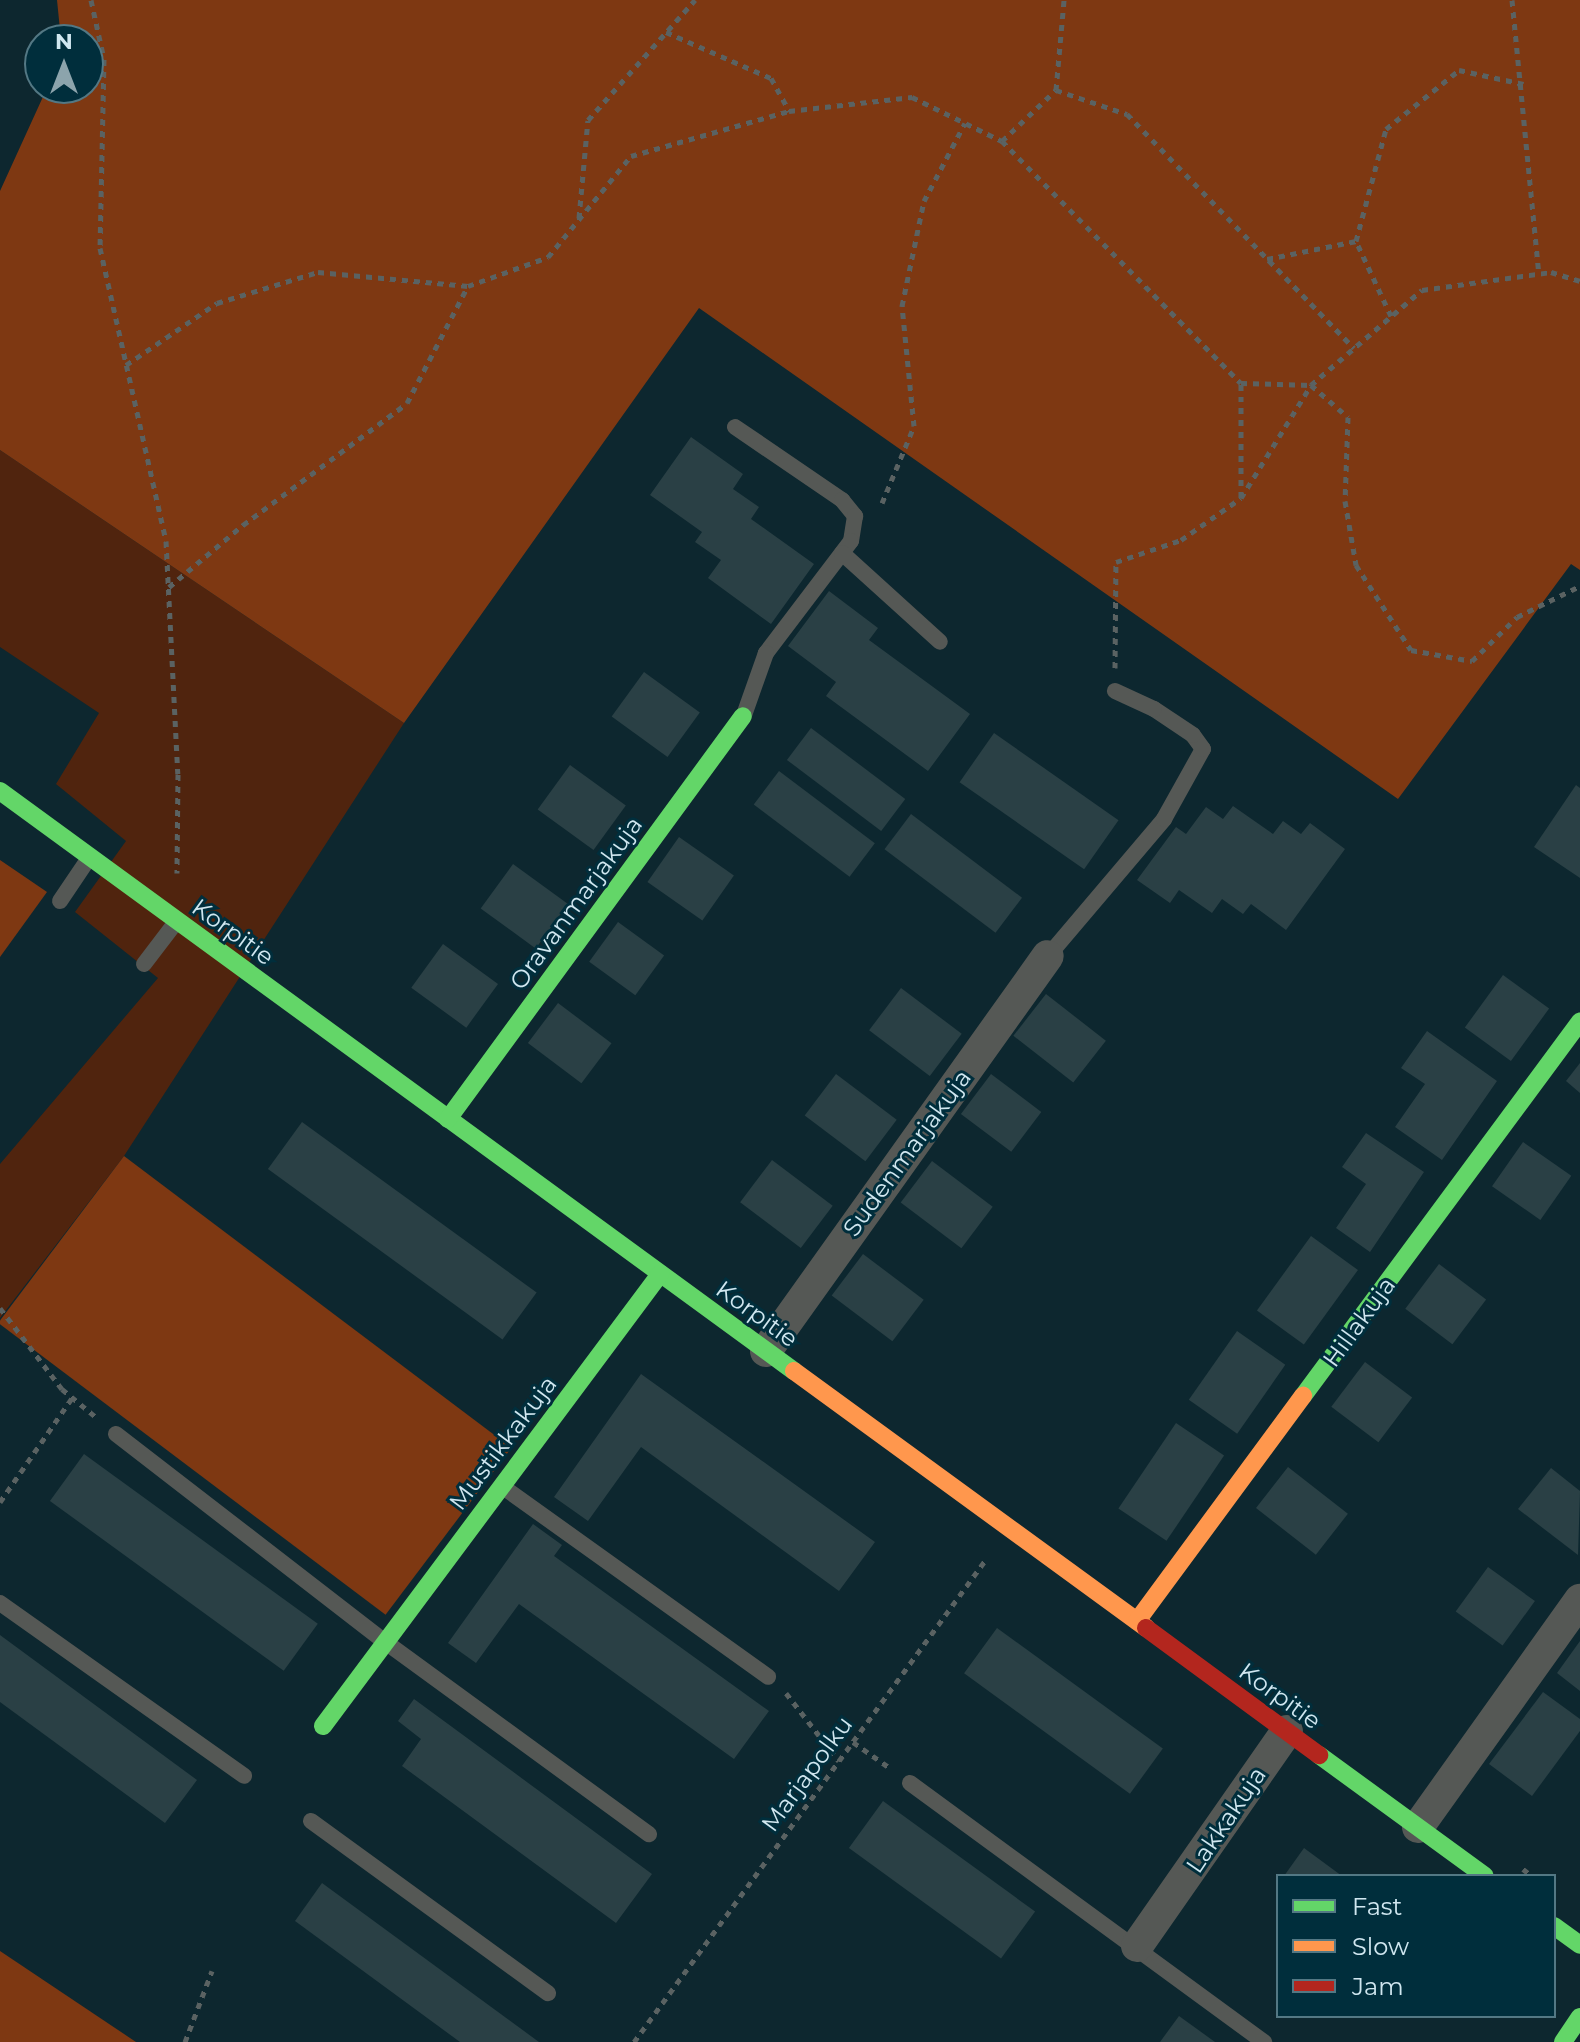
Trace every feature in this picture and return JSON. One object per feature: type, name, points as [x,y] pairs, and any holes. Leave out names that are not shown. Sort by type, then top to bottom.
[{"type":"street","name":"Oravanmarjakuja","points":[[448,1119],[743,716]]},
{"type":"street","name":"Korpitie","points":[[0,791],[1482,1874]]},
{"type":"street","name":"Sudenmarjakuja","points":[[766,1351],[1048,956]]},
{"type":"street","name":"Hillakuja","points":[[1137,1621],[1580,1021]]},
{"type":"street","name":"Mustikkakuja","points":[[323,1726],[660,1274]]},
{"type":"street","points":[[1418,1827],[1580,1600]]},
{"type":"street","name":"Lakkakuja","points":[[1137,1946],[1287,1731]]},
{"type":"street","points":[[1556,1927],[1580,1945]]},
{"type":"street","points":[[1563,2042],[1580,2017]]},
{"type":"lane","points":[[735,427],[842,500],[855,516],[851,541],[766,653],[743,716]]},
{"type":"lane","points":[[842,553],[940,642]]},
{"type":"lane","points":[[1048,956],[1164,819],[1203,749],[1193,735],[1154,709],[1115,691]]},
{"type":"lane","points":[[60,901],[90,857]]},
{"type":"lane","points":[[144,964],[177,921]]},
{"type":"lane","points":[[116,1434],[384,1641],[649,1834]]},
{"type":"lane","points":[[501,1486],[768,1677]]},
{"type":"lane","points":[[0,1603],[244,1776]]},
{"type":"lane","points":[[910,1783],[1137,1946],[1264,2042]]},
{"type":"lane","points":[[311,1821],[548,1993]]},
{"type":"path","points":[[91,0],[104,59],[100,248],[166,541],[178,774],[177,886]]},
{"type":"path","points":[[579,219],[588,120],[695,0]]},
{"type":"path","points":[[1002,141],[1056,90],[1064,0]]},
{"type":"path","points":[[1512,0],[1523,84],[1539,273]]},
{"type":"path","points":[[666,32],[771,78],[789,111]]},
{"type":"path","points":[[1391,316],[1356,241],[1386,129],[1459,70],[1523,84]]},
{"type":"path","points":[[1056,90],[1127,114],[1354,348]]},
{"type":"path","points":[[126,365],[217,303],[318,272],[468,286],[548,257],[631,156],[789,111],[912,97],[1002,141],[1241,383],[1311,385],[1348,417],[1345,501],[1356,565],[1411,650],[1472,661],[1517,617],[1580,586]]},
{"type":"path","points":[[882,503],[914,426],[902,306],[924,201],[965,123]]},
{"type":"path","points":[[1267,259],[1356,241]]},
{"type":"path","points":[[1115,691],[1116,562],[1181,540],[1241,498],[1311,385],[1422,290],[1539,273],[1580,281]]},
{"type":"path","points":[[169,587],[243,525],[407,403],[468,286]]},
{"type":"path","points":[[1241,383],[1241,498]]},
{"type":"path","points":[[0,1308],[72,1398],[116,1434]]},
{"type":"path","points":[[0,1502],[72,1398]]},
{"type":"path","name":"Marjapolku","points":[[634,2042],[1009,1528]]},
{"type":"path","points":[[768,1677],[808,1714],[839,1761]]},
{"type":"path","points":[[853,1742],[910,1783]]},
{"type":"path","points":[[185,2042],[212,1971]]},
{"type":"shaded area","points":[[57,0],[1580,0],[1580,570],[1571,564],[1398,799],[699,308],[404,723],[0,450],[0,191],[40,104],[104,104],[104,24],[59,24]]},
{"type":"shaded area","points":[[0,450],[404,723],[124,1156],[0,1318],[0,1164],[158,978],[75,912],[126,841],[56,784],[99,713],[0,647]]},
{"type":"shaded area","points":[[0,860],[47,892],[0,957]]},
{"type":"shaded area","points":[[124,1156],[511,1448],[386,1615],[0,1324]]},
{"type":"shaded area","points":[[0,1951],[136,2042],[0,2042]]},
{"type":"building","points":[[691,437],[743,474],[733,489],[759,507],[751,519],[814,564],[771,624],[708,578],[721,560],[695,542],[702,532],[650,495]]},
{"type":"building","points":[[829,591],[878,628],[869,640],[970,714],[928,771],[826,696],[836,682],[788,646]]},
{"type":"building","points":[[644,672],[700,713],[667,757],[612,716]]},
{"type":"building","points":[[811,728],[905,799],[881,831],[787,760]]},
{"type":"building","points":[[994,733],[1119,820],[1084,869],[960,782]]},
{"type":"building","points":[[570,765],[626,806],[593,850],[538,809]]},
{"type":"building","points":[[779,771],[875,843],[850,877],[754,805]]},
{"type":"building","points":[[1576,785],[1580,788],[1580,878],[1534,847]]},
{"type":"building","points":[[1233,806],[1273,834],[1283,821],[1301,834],[1310,823],[1345,849],[1286,930],[1251,904],[1243,914],[1222,899],[1212,913],[1179,890],[1170,903],[1137,880],[1176,827],[1186,834],[1206,807],[1223,819]]},
{"type":"building","points":[[911,814],[1022,898],[996,933],[885,849]]},
{"type":"building","points":[[679,837],[734,875],[702,920],[647,882]]},
{"type":"building","points":[[513,864],[568,904],[536,948],[481,908]]},
{"type":"building","points":[[618,922],[664,956],[635,995],[589,962]]},
{"type":"building","points":[[443,944],[498,984],[466,1028],[411,988]]},
{"type":"building","points":[[1503,975],[1549,1009],[1511,1061],[1465,1028]]},
{"type":"building","points":[[901,988],[962,1034],[930,1076],[869,1030]]},
{"type":"building","points":[[1046,994],[1106,1041],[1073,1083],[1013,1036]]},
{"type":"building","points":[[558,1003],[612,1043],[581,1083],[528,1043]]},
{"type":"building","points":[[1427,1031],[1497,1081],[1442,1160],[1395,1127],[1425,1084],[1401,1068]]},
{"type":"building","points":[[1580,1063],[1580,1093],[1566,1081]]},
{"type":"building","points":[[836,1074],[897,1120],[865,1161],[805,1116]]},
{"type":"building","points":[[991,1074],[1041,1112],[1011,1152],[961,1114]]},
{"type":"building","points":[[302,1122],[537,1292],[503,1339],[268,1169]]},
{"type":"building","points":[[1366,1133],[1424,1172],[1370,1252],[1336,1228],[1366,1184],[1342,1167]]},
{"type":"building","points":[[1523,1142],[1571,1176],[1540,1220],[1492,1186]]},
{"type":"building","points":[[772,1160],[833,1206],[801,1248],[740,1202]]},
{"type":"building","points":[[932,1161],[993,1207],[961,1248],[901,1203]]},
{"type":"building","points":[[1311,1236],[1358,1270],[1304,1345],[1257,1310]]},
{"type":"building","points":[[863,1254],[924,1300],[892,1341],[832,1296]]},
{"type":"building","points":[[1439,1264],[1486,1300],[1452,1344],[1405,1309]]},
{"type":"building","points":[[1237,1331],[1285,1365],[1237,1434],[1189,1400]]},
{"type":"building","points":[[1365,1362],[1412,1398],[1378,1442],[1331,1407]]},
{"type":"building","points":[[641,1374],[875,1542],[839,1591],[641,1447],[588,1521],[554,1497]]},
{"type":"building","points":[[1176,1423],[1224,1455],[1166,1541],[1118,1508]]},
{"type":"building","points":[[84,1454],[318,1624],[284,1671],[50,1501]]},
{"type":"building","points":[[1288,1467],[1348,1514],[1316,1555],[1256,1508]]},
{"type":"building","points":[[1551,1468],[1580,1491],[1578,1555],[1518,1509]]},
{"type":"building","points":[[533,1524],[562,1545],[554,1556],[769,1711],[734,1759],[519,1604],[476,1663],[448,1643]]},
{"type":"building","points":[[1488,1567],[1535,1601],[1503,1646],[1456,1611]]},
{"type":"building","points":[[997,1628],[1163,1748],[1130,1794],[964,1673]]},
{"type":"building","points":[[0,1635],[197,1780],[165,1823],[0,1702]]},
{"type":"building","points":[[1580,1641],[1580,1691],[1557,1673]]},
{"type":"building","points":[[1543,1692],[1580,1719],[1580,1731],[1532,1796],[1489,1764]]},
{"type":"building","points":[[414,1699],[652,1874],[616,1923],[402,1766],[421,1739],[398,1721]]},
{"type":"building","points":[[883,1801],[1035,1912],[1001,1958],[849,1848]]},
{"type":"building","points":[[1304,1848],[1339,1874],[1285,1874]]},
{"type":"building","points":[[322,1883],[539,2042],[460,2042],[295,1921]]},
{"type":"building","points":[[1179,2016],[1215,2042],[1160,2042]]},
{"type":"traffic: fast","points":[[448,1119],[743,716]]},
{"type":"traffic: fast","points":[[0,791],[794,1371]]},
{"type":"traffic: fast","points":[[1303,1396],[1580,1021]]},
{"type":"traffic: fast","points":[[323,1726],[660,1274]]},
{"type":"traffic: fast","points":[[1319,1755],[1482,1874]]},
{"type":"traffic: fast","points":[[1556,1927],[1580,1945]]},
{"type":"traffic: fast","points":[[1563,2042],[1580,2017]]},
{"type":"traffic: slow","points":[[794,1371],[1146,1628]]},
{"type":"traffic: slow","points":[[1137,1621],[1303,1396]]},
{"type":"traffic: jam","points":[[1146,1628],[1319,1755]]}]
